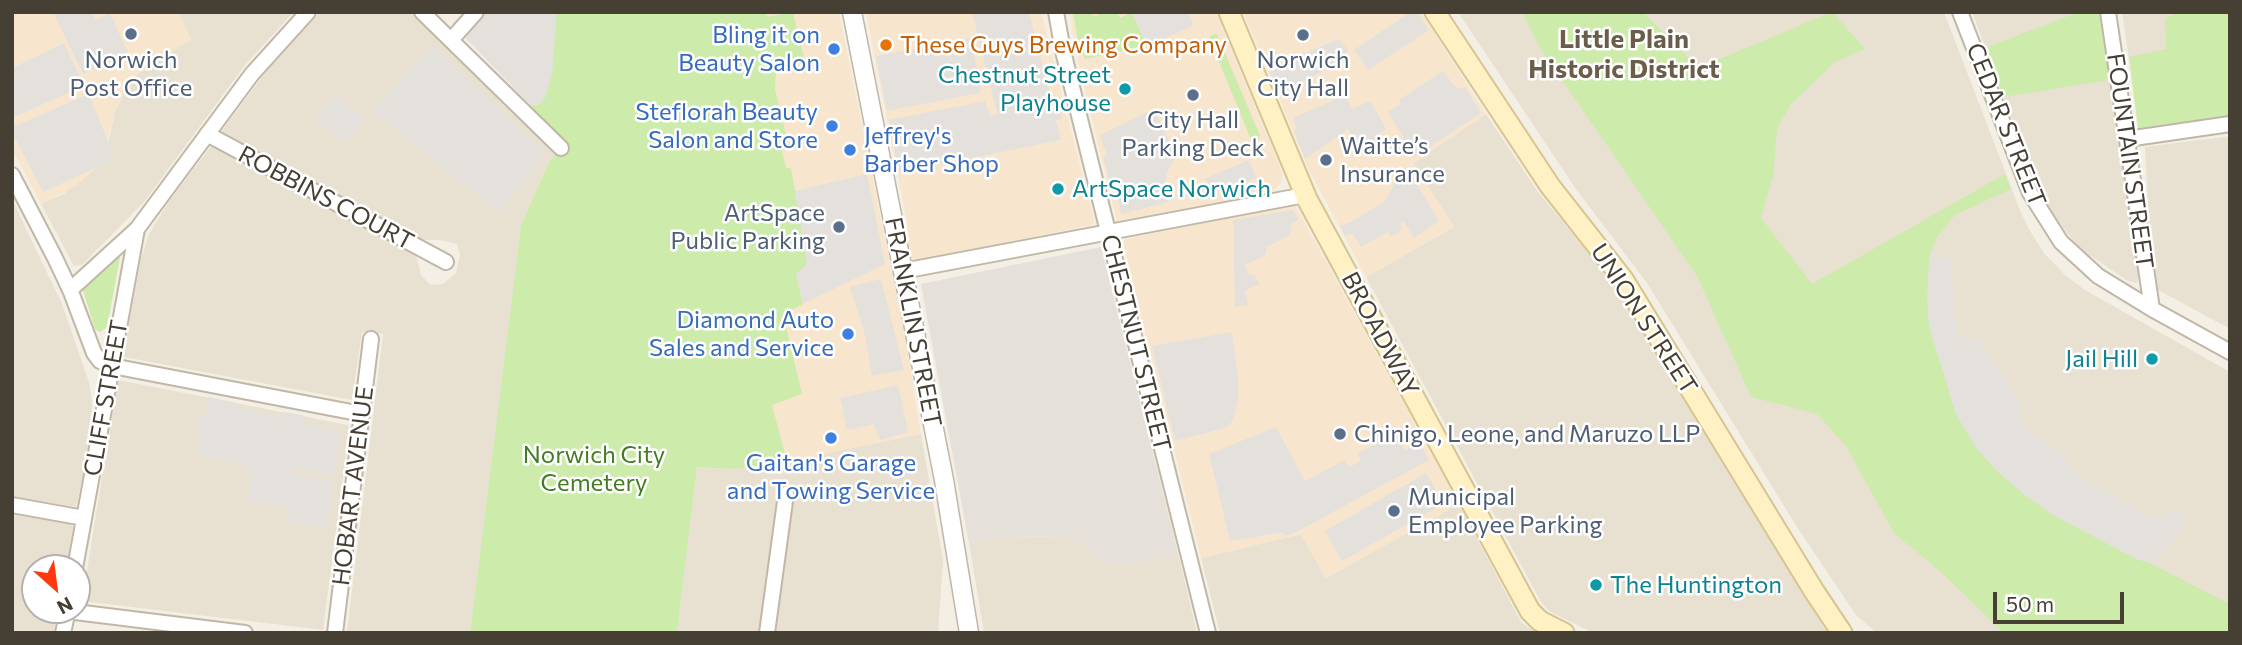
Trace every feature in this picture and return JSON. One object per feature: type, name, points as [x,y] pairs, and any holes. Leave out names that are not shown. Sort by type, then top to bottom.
[{"type":"main road","name":"BROADWAY","points":[[1229,12],[1305,195],[1530,611],[1563,633]]},
{"type":"main road","name":"UNION STREET","points":[[1435,12],[1550,186],[1623,279],[1842,633]]},
{"type":"street","name":"CLIFF STREET","points":[[70,290],[136,229],[252,74],[308,12]]},
{"type":"street","points":[[422,12],[561,148]]},
{"type":"street","points":[[451,40],[476,12]]},
{"type":"street","name":"FRANKLIN STREET","points":[[852,12],[944,480],[965,630]]},
{"type":"street","name":"CHESTNUT STREET","points":[[1056,12],[1208,633]]},
{"type":"street","name":"CEDAR STREET","points":[[1960,12],[2030,193],[2061,242],[2098,276],[2230,352]]},
{"type":"street","name":"FOUNTAIN STREET","points":[[2108,12],[2152,309]]},
{"type":"street","points":[[2127,139],[2230,124]]},
{"type":"street","name":"ROBBINS COURT","points":[[207,134],[446,262]]},
{"type":"street","points":[[12,175],[70,290],[94,353],[100,361],[111,366],[362,414]]},
{"type":"street","points":[[903,271],[1305,195]]},
{"type":"street","name":"CLIFF STREET","points":[[78,554],[136,229]]},
{"type":"street","name":"HOBART AVENUE","points":[[335,633],[371,339]]},
{"type":"street","points":[[766,633],[786,494]]},
{"type":"street","points":[[12,505],[84,518]]},
{"type":"street","points":[[91,613],[245,633]]},
{"type":"shaded area","points":[[12,12],[178,12],[191,39],[130,79],[115,112],[102,160],[74,187],[41,204],[12,148]]},
{"type":"shaded area","points":[[92,12],[96,20],[110,13],[128,53],[83,74],[54,14]]},
{"type":"shaded area","points":[[178,12],[294,12],[245,65],[144,202],[82,265],[74,266],[41,204],[65,193],[108,144],[115,112],[130,79],[190,39]]},
{"type":"shaded area","points":[[320,12],[410,12],[555,155],[550,160],[521,225],[470,633],[347,632],[383,334],[362,332],[352,400],[123,355],[141,259],[149,234],[168,203],[211,146],[413,253],[421,275],[431,285],[443,284],[456,273],[460,255],[457,244],[423,240],[221,132],[265,73]]},
{"type":"shaded area","points":[[463,12],[557,12],[552,75],[545,98],[540,103],[530,105],[452,24]]},
{"type":"shaded area","points":[[735,12],[839,12],[906,343],[921,434],[757,467],[697,467]]},
{"type":"shaded area","points":[[866,12],[1041,12],[1094,220],[1092,225],[920,260],[907,256],[903,245],[909,240],[907,222]]},
{"type":"shaded area","points":[[972,12],[1029,12],[1051,99],[1057,101],[1062,119],[1056,120],[1061,140],[899,173],[889,120],[985,101],[990,116],[997,113]]},
{"type":"shaded area","points":[[1069,12],[1216,12],[1282,172],[1282,181],[1278,187],[1269,193],[1117,221],[1079,66]]},
{"type":"shaded area","points":[[1132,12],[1188,12],[1193,26],[1147,46]]},
{"type":"shaded area","points":[[1243,12],[1421,12],[1486,114],[1413,163],[1454,227],[1366,277],[1309,170]]},
{"type":"shaded area","points":[[1410,12],[1417,12],[1429,30],[1368,70],[1354,50]]},
{"type":"shaded area","points":[[1458,12],[1944,12],[2021,213],[2044,253],[2066,276],[2085,290],[2230,372],[2230,633],[1877,633],[1856,615],[1797,527],[1647,283],[1576,189]]},
{"type":"shaded area","points":[[1972,12],[2099,12],[2139,270],[2137,283],[2128,281],[2079,248],[2051,212],[2031,171]]},
{"type":"shaded area","points":[[2122,12],[2230,12],[2230,116],[2138,119]]},
{"type":"shaded area","points":[[971,38],[981,90],[979,93],[887,111],[876,56]]},
{"type":"shaded area","points":[[1339,39],[1348,50],[1346,52],[1349,59],[1282,91],[1276,78],[1272,78],[1268,68]]},
{"type":"shaded area","points":[[64,43],[84,86],[12,118],[12,68]]},
{"type":"shaded area","points":[[432,45],[545,152],[500,213],[373,112]]},
{"type":"shaded area","points":[[1443,71],[1457,89],[1465,87],[1481,113],[1415,157],[1388,112],[1400,104],[1399,100]]},
{"type":"shaded area","points":[[89,94],[115,159],[43,192],[12,132],[12,127]]},
{"type":"shaded area","points":[[335,95],[365,120],[346,142],[313,119]]},
{"type":"shaded area","points":[[1345,95],[1352,109],[1370,101],[1386,129],[1380,133],[1382,138],[1368,146],[1363,139],[1357,143],[1348,129],[1305,159],[1294,131],[1297,128],[1293,118]]},
{"type":"shaded area","points":[[1154,109],[1176,156],[1167,172],[1165,183],[1169,202],[1121,214],[1117,194],[1113,194],[1103,157],[1107,155],[1100,135]]},
{"type":"shaded area","points":[[1486,114],[1538,192],[1609,278],[1827,633],[1593,633],[1549,611],[1541,602],[1366,277],[1454,227],[1413,163]]},
{"type":"shaded area","points":[[2230,136],[2230,329],[2158,290],[2149,226],[2145,147]]},
{"type":"shaded area","points":[[1249,160],[1256,178],[1229,189],[1221,181],[1211,185],[1204,179]]},
{"type":"shaded area","points":[[1406,167],[1439,221],[1414,238],[1403,221],[1400,224],[1403,229],[1391,237],[1388,232],[1361,247],[1353,234],[1345,236],[1340,226],[1385,201],[1393,187],[1393,176]]},
{"type":"shaded area","name":"ArtSpace Public Parking","points":[[867,174],[885,264],[803,304],[796,274],[807,264],[795,191]]},
{"type":"shaded area","points":[[12,199],[62,304],[89,382],[92,419],[76,507],[12,496]]},
{"type":"shaded area","points":[[1295,205],[1459,504],[1326,578],[1301,534],[1201,558],[1123,242],[1125,239]]},
{"type":"shaded area","points":[[1293,210],[1299,220],[1292,224],[1290,235],[1267,247],[1265,255],[1245,265],[1249,275],[1254,274],[1259,284],[1245,291],[1248,305],[1235,307],[1233,220]]},
{"type":"shaded area","points":[[1101,247],[1178,553],[1117,565],[1101,561],[1081,543],[1065,536],[1005,537],[969,543],[921,284]]},
{"type":"shaded area","points":[[1929,257],[1951,259],[1955,327],[1958,334],[1964,339],[1973,340],[1978,337],[2022,407],[2018,414],[2025,429],[2062,452],[2074,473],[2151,518],[2162,517],[2177,508],[2187,520],[2170,544],[2155,558],[2147,562],[2136,559],[2053,515],[1998,472],[1977,449],[1956,414],[1929,326]]},
{"type":"shaded area","points":[[881,279],[904,370],[872,376],[864,331],[850,287]]},
{"type":"shaded area","points":[[1232,332],[1239,384],[1233,421],[1225,428],[1175,441],[1152,346]]},
{"type":"shaded area","points":[[118,380],[348,425],[323,630],[91,602],[90,554]]},
{"type":"shaded area","points":[[898,385],[908,432],[880,440],[874,424],[847,430],[840,398]]},
{"type":"shaded area","points":[[208,397],[237,403],[237,408],[283,417],[285,412],[303,415],[303,424],[340,431],[334,475],[292,468],[291,474],[333,482],[328,527],[285,522],[286,507],[248,500],[251,474],[249,468],[197,455],[201,432],[197,431],[200,415],[205,415]]},
{"type":"shaded area","points":[[1276,427],[1305,481],[1345,460],[1349,467],[1361,461],[1358,453],[1393,434],[1405,450],[1420,443],[1429,460],[1296,532],[1285,536],[1284,532],[1230,541],[1209,454]]},
{"type":"shaded area","points":[[921,434],[943,560],[938,633],[677,633],[697,467],[757,467]]},
{"type":"shaded area","name":"Municipal Employee Parking","points":[[1426,473],[1438,493],[1446,489],[1452,499],[1342,561],[1325,531]]},
{"type":"shaded area","points":[[1459,504],[1521,622],[1537,633],[1220,633],[1201,558],[1301,534],[1326,578]]},
{"type":"shaded area","points":[[12,511],[68,521],[73,527],[68,554],[21,554],[21,624],[55,624],[53,633],[12,633]]},
{"type":"shaded area","points":[[1065,536],[1081,543],[1101,561],[1117,565],[1178,553],[1197,633],[984,633],[969,543],[1005,537]]},
{"type":"green space","name":"Norwich City Cemetery","points":[[554,12],[766,12],[767,17],[793,12],[804,58],[782,64],[776,73],[775,89],[789,148],[782,151],[786,168],[791,168],[808,264],[796,274],[803,304],[783,314],[802,394],[772,405],[787,461],[729,469],[697,467],[677,633],[470,633],[521,225],[550,160],[567,143],[531,106],[540,103]]},
{"type":"green space","points":[[1073,12],[1096,16],[1104,12],[1117,12],[1120,18],[1132,12],[1147,46],[1085,59],[1079,47]]},
{"type":"green space","points":[[1522,12],[1643,12],[1698,68],[1832,12],[1865,49],[1835,62],[1791,104],[1777,128],[1773,176],[1761,218],[1812,284],[2005,174],[2011,189],[1955,215],[1937,237],[1929,257],[1929,326],[1956,414],[1977,449],[1998,472],[2053,515],[2230,604],[2230,633],[2004,633],[1943,574],[1894,533],[1846,446],[1817,414],[1751,397],[1697,276],[1540,48]]},
{"type":"green space","points":[[2079,12],[2099,12],[2109,80],[2003,97],[1985,48]]},
{"type":"green space","points":[[2179,12],[2230,12],[2230,116],[2138,128],[2129,57],[2166,49],[2165,18]]},
{"type":"green space","points":[[1215,34],[1260,136],[1252,142],[1209,37]]},
{"type":"green space","points":[[117,254],[120,258],[107,327],[100,332],[95,329],[82,287]]},
{"type":"place","name":"Norwich Post Office","points":[[131,34]]},
{"type":"place","name":"Norwich City Hall","points":[[1303,35]]},
{"type":"place","name":"These Guys Brewing Company","points":[[886,45]]},
{"type":"place","name":"Bling it on Beauty Salon","points":[[834,49]]},
{"type":"place","name":"Chestnut Street Playhouse","points":[[1125,89]]},
{"type":"place","name":"City Hall Parking Deck","points":[[1193,95]]},
{"type":"place","name":"Steflorah Beauty Salon and Store","points":[[832,126]]},
{"type":"place","name":"Jeffrey's Barber Shop","points":[[850,150]]},
{"type":"place","name":"Waitte’s Insurance","points":[[1326,160]]},
{"type":"place","name":"ArtSpace Norwich","points":[[1058,189]]},
{"type":"place","name":"ArtSpace Public Parking","points":[[839,227]]},
{"type":"place","name":"Diamond Auto Sales and Service","points":[[848,334]]},
{"type":"place","name":"Jail Hill","points":[[2152,359]]},
{"type":"place","name":"Chinigo, Leone, and Maruzo LLP","points":[[1340,434]]},
{"type":"place","name":"Gaitan's Garage and Towing Service","points":[[831,438]]},
{"type":"place","name":"Municipal Employee Parking","points":[[1394,511]]},
{"type":"place","name":"The Huntington","points":[[1596,585]]},
{"type":"district","name":"Little Plain Historic District","points":[[1624,54]]}]
